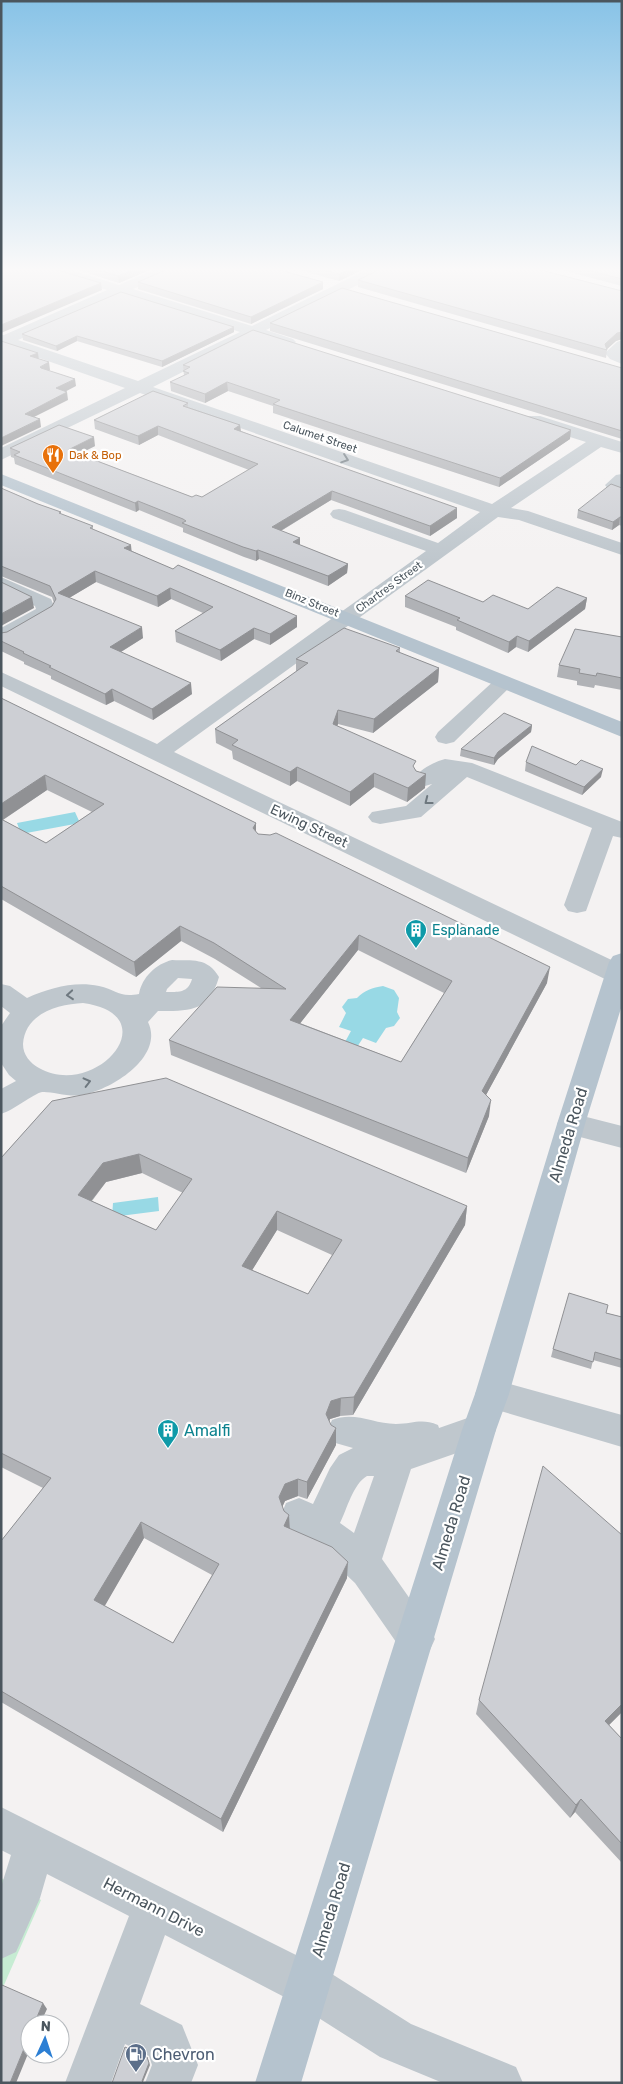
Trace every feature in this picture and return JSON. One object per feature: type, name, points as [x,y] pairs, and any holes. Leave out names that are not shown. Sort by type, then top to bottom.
[{"type":"main road","name":"Binz Street","points":[[1,479],[347,617],[622,730]]},
{"type":"main road","name":"Almeda Road","points":[[278,2083],[479,1430],[492,1394],[571,1124],[620,968]]},
{"type":"street","name":"Calumet Street","points":[[95,366],[622,549]]},
{"type":"street","points":[[1,455],[182,366]]},
{"type":"street","points":[[517,415],[622,448]]},
{"type":"street","name":"Chartres Street","points":[[157,754],[441,550],[508,509],[599,441]]},
{"type":"street","points":[[339,514],[441,550]]},
{"type":"street","points":[[1,583],[44,603],[46,611],[1,637]]},
{"type":"street","name":"Ewing Street","points":[[1,678],[157,754],[282,824],[346,844],[620,968]]},
{"type":"street","points":[[446,737],[504,682]]},
{"type":"street","points":[[425,780],[445,766],[464,768],[613,828],[577,905]]},
{"type":"street","points":[[380,817],[413,812],[464,768]]},
{"type":"street","points":[[346,844],[400,799]]},
{"type":"street","points":[[136,1009],[137,1035],[133,1051],[122,1066],[83,1084],[60,1085],[39,1081],[7,1061],[11,1034],[17,1022],[27,1011],[45,1001],[65,994],[87,994],[107,998],[136,1009],[178,1003],[194,998],[204,989],[207,964]]},
{"type":"street","points":[[1,992],[27,1011]]},
{"type":"street","points":[[1,1103],[39,1081]]},
{"type":"street","points":[[571,1124],[622,1137]]},
{"type":"street","points":[[492,1394],[622,1432]]},
{"type":"street","points":[[371,1441],[479,1430]]},
{"type":"street","points":[[371,1441],[364,1460],[351,1466],[309,1522],[336,1541],[368,1570],[416,1639]]},
{"type":"street","points":[[362,1565],[371,1441]]},
{"type":"street","points":[[1,1937],[19,1898],[18,1837]]},
{"type":"street","name":"Hermann Drive","points":[[18,1837],[308,1985],[396,2041],[500,2083]]},
{"type":"street","points":[[88,2083],[154,1907]]},
{"type":"street","points":[[114,2015],[166,2042],[175,2064],[168,2083]]},
{"type":"green space","points":[[1,1878],[41,1900],[1,1992]]},
{"type":"water","points":[[75,812],[80,823],[21,834],[17,823]]},
{"type":"water","points":[[383,986],[394,990],[399,998],[397,1012],[400,1018],[394,1026],[386,1028],[376,1043],[363,1038],[357,1047],[345,1042],[351,1031],[339,1027],[346,1013],[342,1007],[348,999],[357,998],[369,990]]},
{"type":"water","points":[[158,1197],[159,1211],[112,1217],[113,1203]]},
{"type":"building","points":[[1,366],[41,366],[41,368],[75,379],[56,388],[67,392],[25,414],[40,419],[1,438]]},
{"type":"building","points":[[187,366],[368,366],[571,430],[500,478],[273,404],[280,400],[227,382],[205,394],[170,382],[189,373],[183,371],[190,367]]},
{"type":"building","points":[[411,366],[616,366],[622,368],[622,431]]},
{"type":"building","points":[[153,391],[188,403],[183,406],[240,425],[234,429],[457,508],[430,526],[332,491],[272,527],[300,538],[293,542],[348,564],[328,576],[258,550],[243,547],[182,523],[186,521],[14,455],[20,452],[10,448],[59,425],[94,437],[68,450],[192,497],[196,495],[202,497],[258,464],[158,426],[138,436],[94,420]]},
{"type":"building","points":[[611,484],[622,488],[622,517],[613,522],[578,510]]},
{"type":"building","points":[[1,488],[93,526],[90,528],[131,545],[124,548],[173,569],[178,565],[297,616],[270,634],[254,628],[220,650],[175,631],[213,607],[170,588],[157,596],[95,571],[58,593],[142,627],[110,647],[191,683],[152,709],[112,689],[105,694],[1,641],[1,633],[7,632],[52,606],[56,599],[50,586],[1,566]]},
{"type":"building","points":[[428,580],[483,602],[493,595],[528,609],[557,587],[587,598],[529,641],[517,636],[509,642],[457,620],[460,618],[405,596]]},
{"type":"building","points":[[1,582],[32,597],[1,614]]},
{"type":"building","points":[[344,628],[400,648],[396,651],[439,668],[374,719],[338,710],[333,724],[416,761],[413,766],[416,771],[426,774],[408,788],[374,773],[350,792],[297,767],[290,772],[232,745],[238,740],[215,729],[308,663],[296,659]]},
{"type":"building","points":[[575,629],[622,637],[622,678],[597,673],[596,676],[579,673],[580,669],[559,665]]},
{"type":"building","name":"Esplanade","points":[[1,698],[256,823],[253,828],[258,834],[270,835],[276,833],[550,967],[482,1091],[491,1100],[468,1158],[169,1040],[217,987],[286,989],[214,943],[180,926],[134,962],[1,886],[1,819],[46,843],[104,804],[45,775],[1,804]],"holes":[[[359,935],[452,981],[401,1062],[290,1020]]]},
{"type":"building","points":[[504,713],[532,725],[498,752],[494,758],[461,749]]},
{"type":"building","points":[[532,746],[576,765],[581,760],[603,769],[584,787],[526,762]]},
{"type":"building","name":"Amalfi","points":[[166,1078],[467,1206],[354,1397],[331,1401],[326,1414],[331,1425],[336,1428],[307,1482],[298,1479],[285,1484],[279,1497],[284,1511],[289,1515],[284,1526],[332,1547],[348,1562],[221,1819],[1,1691],[1,1541],[51,1478],[1,1453],[1,1158],[52,1101]],"holes":[[[139,1154],[192,1179],[156,1230],[78,1195],[103,1163]],[[277,1211],[342,1240],[308,1294],[242,1266]],[[141,1522],[219,1564],[173,1643],[94,1600]]]},
{"type":"building","points":[[569,1293],[608,1305],[606,1313],[622,1317],[622,1360],[595,1352],[593,1362],[553,1349]]},
{"type":"building","points":[[543,1466],[622,1535],[622,1704],[605,1721],[622,1739],[622,1844],[581,1799],[576,1805],[479,1700]]},
{"type":"building","points":[[2,1985],[43,2003],[38,2014],[20,2014],[20,2058],[10,2083],[1,2083]]},
{"type":"building","name":"Chevron","points":[[125,2047],[147,2057],[149,2063],[142,2081],[144,2083],[112,2083]]},
{"type":"place","name":"Dak & Bop","points":[[53,474]]},
{"type":"place","name":"Esplanade","points":[[416,949]]},
{"type":"place","name":"Amalfi","points":[[168,1449]]},
{"type":"place","name":"Chevron","points":[[136,2073]]}]
